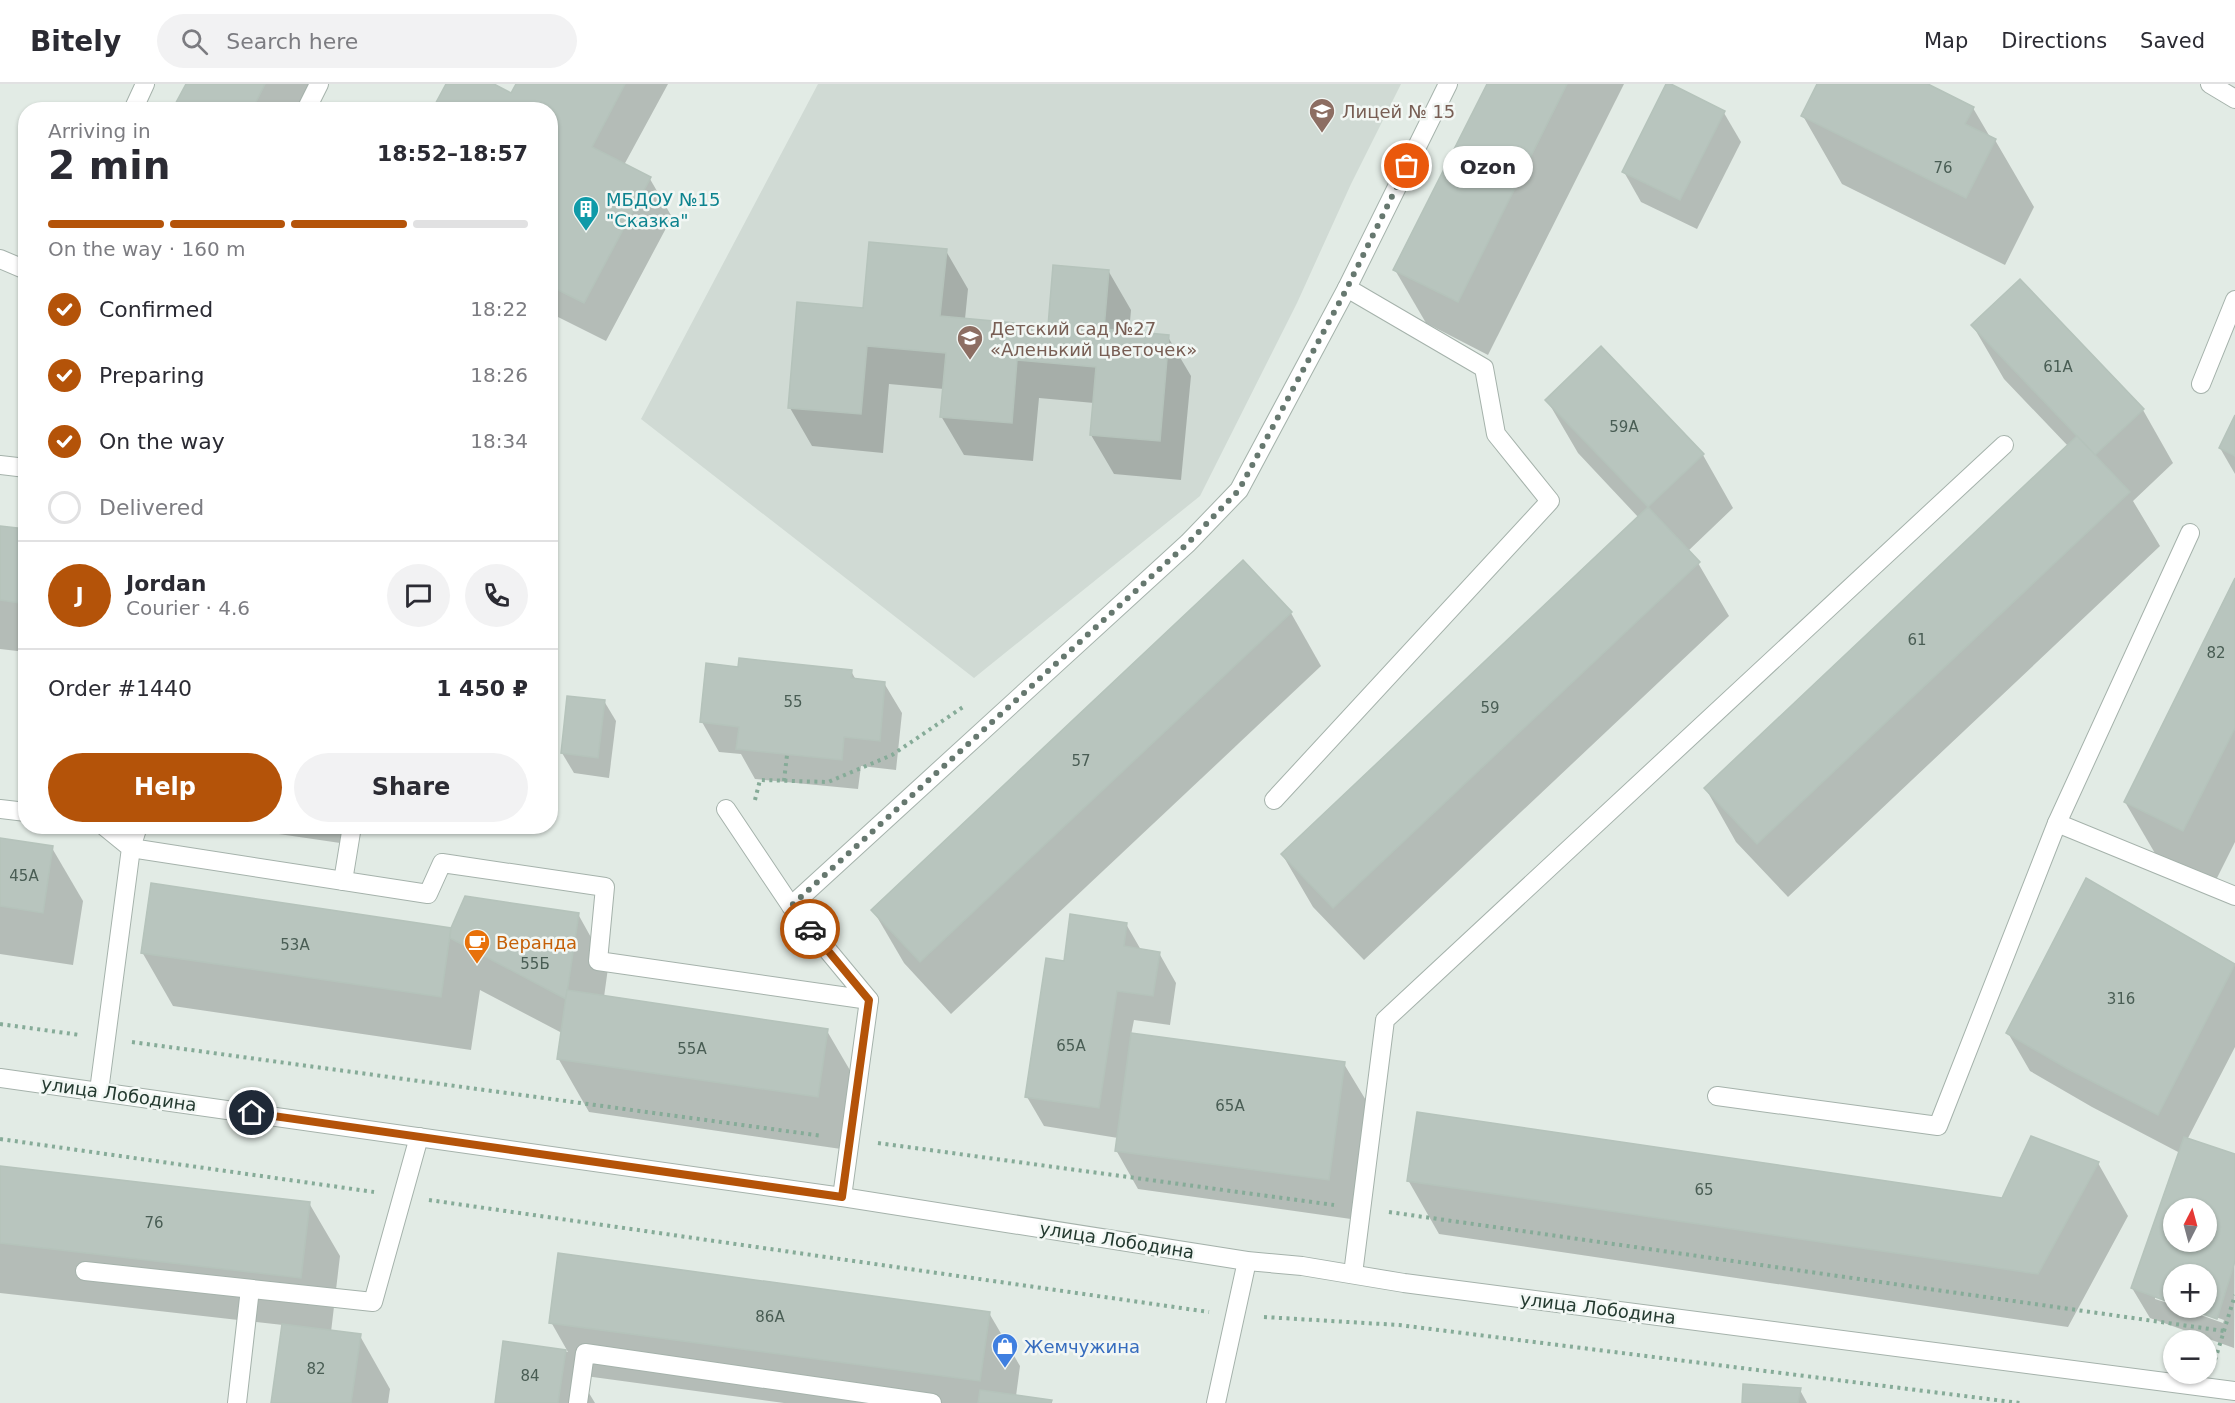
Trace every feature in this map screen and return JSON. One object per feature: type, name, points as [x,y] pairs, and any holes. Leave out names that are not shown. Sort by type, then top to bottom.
[{"type":"street","points":[[137,102],[145,84]]},
{"type":"street","points":[[310,102],[319,84]]},
{"type":"street","points":[[791,906],[1188,543],[1239,490],[1347,288],[1448,84]]},
{"type":"street","points":[[2210,84],[2235,99]]},
{"type":"street","points":[[0,259],[18,267]]},
{"type":"street","points":[[1274,800],[1550,501],[1496,434],[1484,368],[1347,288]]},
{"type":"street","points":[[2201,384],[2235,300]]},
{"type":"street","points":[[1353,1274],[1385,1020],[2004,445]]},
{"type":"street","points":[[0,465],[18,467]]},
{"type":"street","points":[[1717,1096],[1938,1126],[2056,823],[2190,533]]},
{"type":"street","points":[[0,809],[18,811]]},
{"type":"street","points":[[726,809],[791,906],[869,1000],[842,1197]]},
{"type":"street","points":[[2056,823],[2235,896]]},
{"type":"street","points":[[114,834],[131,848],[428,894],[442,863],[605,887],[598,961],[869,1000]]},
{"type":"street","points":[[99,1091],[131,848],[135,834]]},
{"type":"street","points":[[343,881],[351,834]]},
{"type":"street","name":"улица Лободина","points":[[0,1078],[842,1197],[1246,1261],[1302,1266],[1404,1283],[2235,1391]]},
{"type":"street","points":[[85,1271],[373,1302],[419,1137]]},
{"type":"street","points":[[1216,1403],[1246,1261]]},
{"type":"street","points":[[237,1403],[250,1289]]},
{"type":"street","points":[[578,1403],[585,1353],[933,1403]]},
{"type":"path","points":[[745,837],[760,780],[828,782],[892,755],[971,701]]},
{"type":"path","points":[[784,781],[787,755]]},
{"type":"path","points":[[0,1024],[1362,1208],[2224,1331]]},
{"type":"path","points":[[0,1139],[1235,1316],[1399,1325],[2020,1403]]},
{"type":"path","points":[[2207,1387],[2235,1295]]},
{"type":"shaded area","name":"Детский сад №27 «Аленький цветочек»","points":[[818,84],[1401,84],[1351,184],[1297,303],[1200,496],[974,678],[641,419]]},
{"type":"building","points":[[186,84],[265,84],[256,102],[176,102]]},
{"type":"building","name":"МБДОУ №15 \"Сказка\"","points":[[446,84],[494,84],[511,93],[516,84],[625,84],[592,147],[651,177],[584,303],[558,290],[558,102],[436,102]]},
{"type":"building","points":[[1487,84],[1567,84],[1458,302],[1393,270]]},
{"type":"building","points":[[1666,84],[1671,84],[1725,111],[1680,200],[1622,172]]},
{"type":"building","points":[[1817,84],[1928,84],[1974,107],[1965,124],[1996,139],[1966,198],[1801,116]]},
{"type":"building","points":[[869,242],[947,249],[940,316],[1048,326],[1053,265],[1109,270],[1104,329],[1169,335],[1160,441],[1090,435],[1096,367],[1017,360],[1012,423],[940,417],[946,353],[867,346],[861,414],[788,408],[797,302],[863,308]]},
{"type":"building","points":[[2020,279],[2144,409],[2095,455],[1971,325]]},
{"type":"building","points":[[1601,346],[1704,454],[1648,507],[1545,400]]},
{"type":"building","points":[[2235,415],[2235,456],[2219,448]]},
{"type":"building","points":[[2077,436],[2130,492],[1757,844],[1704,788]]},
{"type":"building","points":[[1648,507],[1700,562],[1333,908],[1281,854]]},
{"type":"building","points":[[0,526],[18,528],[18,603],[0,600]]},
{"type":"building","points":[[1243,560],[1292,612],[920,962],[871,910]]},
{"type":"building","points":[[2235,578],[2235,728],[2183,831],[2124,802]]},
{"type":"building","points":[[739,658],[852,670],[851,678],[885,682],[880,741],[844,737],[842,760],[736,749],[739,727],[700,722],[706,663],[738,667]]},
{"type":"building","points":[[567,696],[605,700],[598,758],[561,753]]},
{"type":"building","points":[[0,838],[53,846],[43,913],[0,906]]},
{"type":"building","points":[[2086,878],[2235,964],[2158,1115],[2068,1069],[2006,1033]]},
{"type":"building","points":[[151,883],[451,928],[441,997],[141,953]]},
{"type":"building","points":[[465,896],[579,913],[566,999],[450,938],[451,928]]},
{"type":"building","points":[[1070,914],[1127,923],[1124,946],[1160,952],[1153,996],[1117,991],[1099,1108],[1025,1097],[1046,958],[1064,961]]},
{"type":"building","points":[[567,990],[828,1029],[818,1097],[557,1059]]},
{"type":"building","points":[[1131,1033],[1345,1062],[1329,1180],[1115,1151]]},
{"type":"building","points":[[1417,1112],[2002,1198],[2031,1136],[2099,1162],[2038,1274],[1407,1181]]},
{"type":"building","points":[[2184,1137],[2235,1154],[2235,1261],[2217,1319],[2214,1318],[2217,1318],[2217,1264],[2163,1264],[2163,1300],[2131,1288]]},
{"type":"building","points":[[0,1166],[310,1202],[301,1278],[0,1243]]},
{"type":"building","points":[[558,1253],[990,1312],[980,1381],[549,1323]]},
{"type":"building","points":[[282,1324],[361,1334],[351,1403],[271,1403]]},
{"type":"building","points":[[503,1341],[566,1350],[558,1403],[495,1403]]},
{"type":"building","points":[[1743,1384],[1801,1388],[1798,1403],[1742,1403]]},
{"type":"building","points":[[980,1390],[1052,1400],[1051,1403],[978,1403]]},
{"type":"way so far","points":[[810,929],[791,906],[1188,543],[1239,490],[1347,288],[1407,166]]},
{"type":"place","name":"Лицей № 15","points":[[1322,134]]},
{"type":"place","name":"Ozon","points":[[1407,166]]},
{"type":"place","name":"МБДОУ №15 \"Сказка\"","points":[[586,232]]},
{"type":"place","name":"Детский сад №27 «Аленький цветочек»","points":[[970,361]]},
{"type":"place","name":"Веранда","points":[[477,965]]},
{"type":"place","name":"Жемчужина","points":[[1005,1369]]},
{"type":"route","points":[[252,1113],[842,1197],[869,1000],[810,929]]}]
